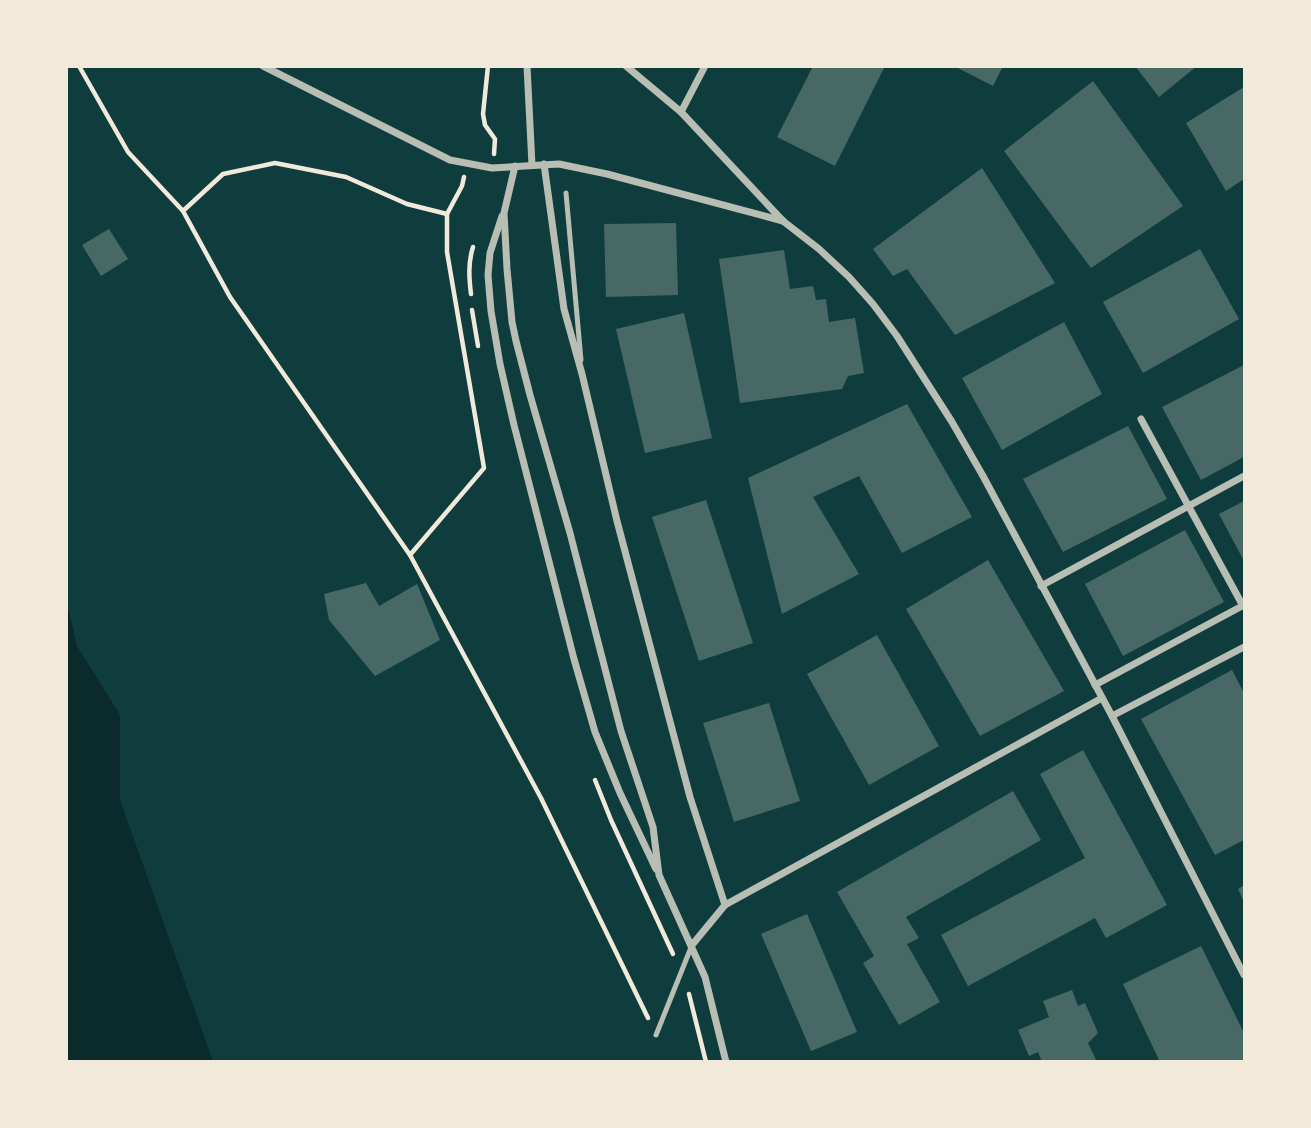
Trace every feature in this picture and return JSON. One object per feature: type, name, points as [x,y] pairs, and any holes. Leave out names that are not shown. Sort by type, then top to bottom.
[{"type":"street","points":[[263,66],[450,160],[492,168],[559,164],[607,174],[783,222]]},
{"type":"street","points":[[527,66],[532,165]]},
{"type":"street","points":[[626,66],[681,112],[783,222],[819,249],[849,277],[897,337],[983,476],[1112,716],[1244,975]]},
{"type":"street","points":[[681,112],[705,66]]},
{"type":"street","points":[[544,164],[564,309],[690,797],[725,905]]},
{"type":"street","points":[[515,166],[504,212],[490,253],[488,275],[491,312],[511,412],[594,732],[705,977],[726,1062]]},
{"type":"street","points":[[504,212],[507,269],[516,341],[570,533],[621,731],[653,827],[659,875]]},
{"type":"street","points":[[1095,685],[1244,606],[1141,419]]},
{"type":"street","points":[[1041,586],[1244,476]]},
{"type":"street","points":[[1112,716],[1244,647]]},
{"type":"street","points":[[692,945],[725,905],[1102,698]]},
{"type":"lane","points":[[566,192],[582,374]]},
{"type":"lane","points":[[656,1035],[692,945]]},
{"type":"path","points":[[79,66],[128,152],[183,211],[230,298],[410,555],[541,798],[656,1035]]},
{"type":"path","points":[[183,211],[223,174],[275,163],[346,177],[407,204],[447,214]]},
{"type":"path","points":[[410,555],[484,468],[447,252],[447,214],[462,186],[467,164]]},
{"type":"water","points":[[66,599],[77,646],[120,715],[120,800],[213,1061],[67,1061]]},
{"type":"building","points":[[813,66],[885,66],[835,166],[777,137]]},
{"type":"building","points":[[954,66],[1003,66],[993,86]]},
{"type":"building","points":[[1135,66],[1197,66],[1159,97]]},
{"type":"building","points":[[1093,81],[1183,206],[1091,268],[1004,151]]},
{"type":"building","points":[[1244,87],[1244,179],[1226,191],[1186,123]]},
{"type":"building","points":[[982,168],[1055,283],[955,335],[907,269],[893,276],[873,249]]},
{"type":"building","points":[[676,223],[678,295],[606,297],[604,224]]},
{"type":"building","points":[[109,229],[128,259],[101,276],[82,245]]},
{"type":"building","points":[[1200,249],[1239,319],[1143,373],[1103,302]]},
{"type":"building","points":[[784,250],[790,289],[813,286],[816,300],[826,299],[829,322],[855,318],[864,373],[848,376],[842,389],[740,403],[719,259]]},
{"type":"building","points":[[684,313],[712,438],[645,453],[616,329]]},
{"type":"building","points":[[1064,322],[1102,394],[1002,450],[962,378]]},
{"type":"building","points":[[1244,365],[1244,457],[1201,480],[1162,407]]},
{"type":"building","points":[[907,404],[972,517],[902,553],[859,476],[813,497],[859,574],[782,614],[748,478]]},
{"type":"building","points":[[1128,426],[1167,499],[1063,552],[1023,479]]},
{"type":"building","points":[[706,500],[753,643],[699,661],[652,517]]},
{"type":"building","points":[[1244,501],[1244,561],[1219,514]]},
{"type":"building","points":[[1185,530],[1224,602],[1123,656],[1085,584]]},
{"type":"building","points":[[988,560],[1064,691],[980,736],[906,609]]},
{"type":"building","points":[[366,583],[379,606],[417,584],[440,640],[375,676],[329,620],[324,594]]},
{"type":"building","points":[[877,635],[939,746],[869,785],[807,674]]},
{"type":"building","points":[[1232,670],[1244,693],[1244,840],[1215,855],[1141,719]]},
{"type":"building","points":[[769,703],[800,801],[734,822],[703,723]]},
{"type":"building","points":[[1083,750],[1167,905],[1106,938],[1095,918],[968,986],[941,935],[1085,858],[1040,774]]},
{"type":"building","points":[[1013,791],[1041,840],[906,917],[919,938],[907,944],[940,1002],[899,1025],[863,963],[874,956],[837,892]]},
{"type":"building","points":[[1244,885],[1244,902],[1238,889]]},
{"type":"building","points":[[807,914],[857,1032],[811,1051],[761,934]]},
{"type":"building","points":[[1201,946],[1244,1033],[1244,1059],[1238,1062],[1160,1062],[1123,984]]},
{"type":"building","points":[[1072,990],[1078,1006],[1085,1003],[1098,1033],[1088,1043],[1097,1062],[1042,1062],[1038,1052],[1029,1056],[1018,1030],[1049,1017],[1043,1001]]}]
